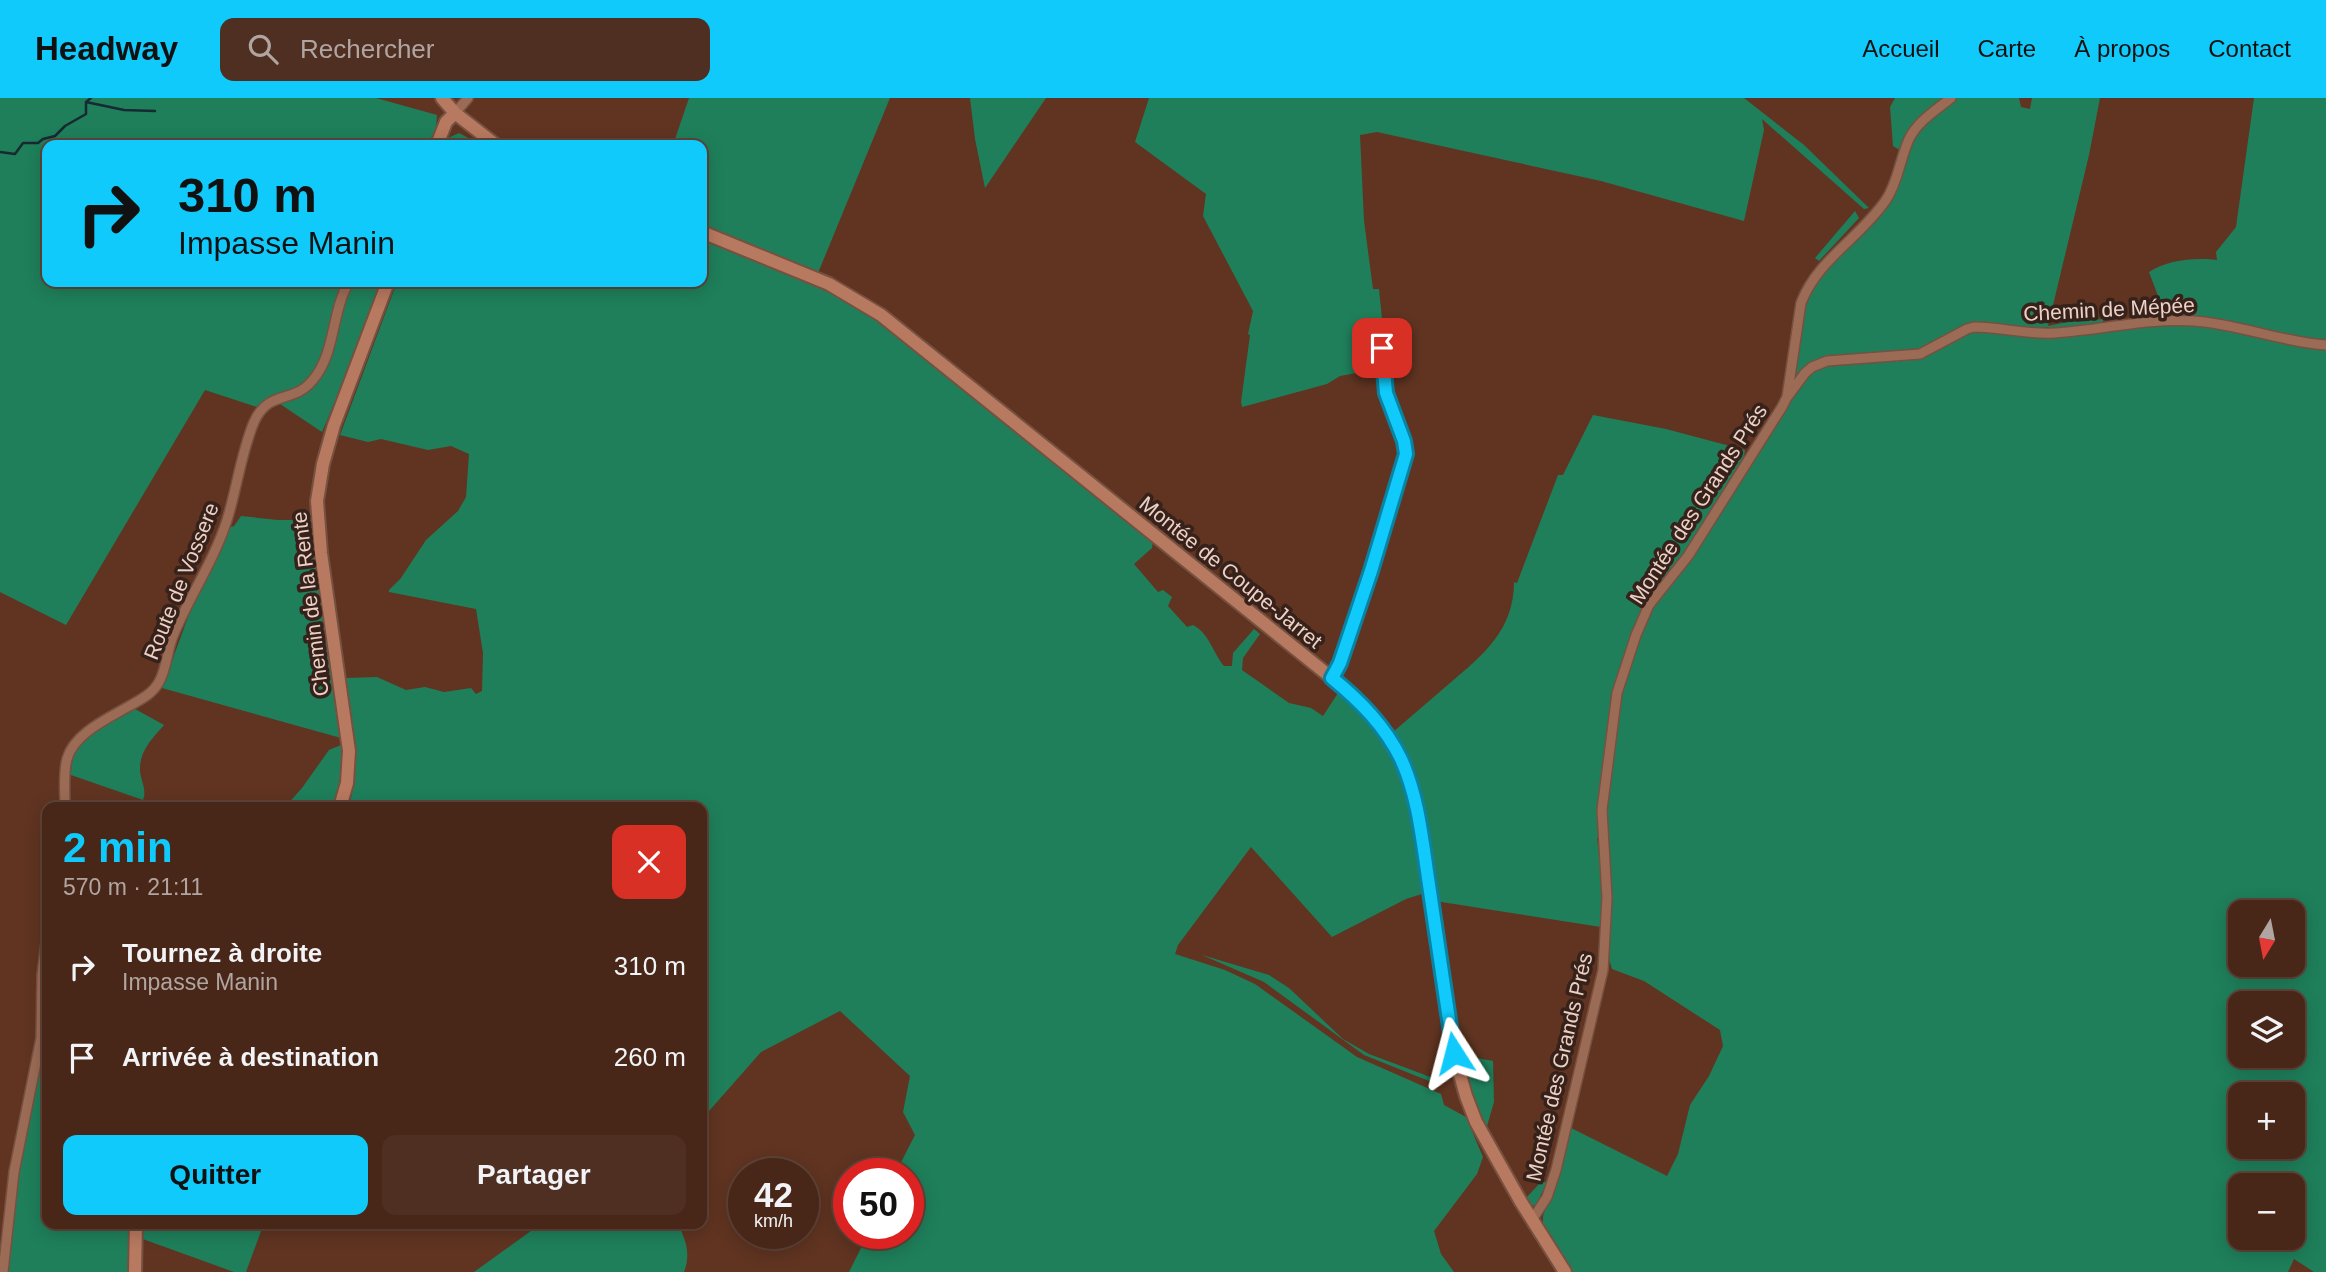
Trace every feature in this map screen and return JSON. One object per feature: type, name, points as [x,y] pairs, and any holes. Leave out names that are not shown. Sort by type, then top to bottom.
[{"type":"main road","points":[[442,98],[455,113],[490,140]]},
{"type":"main road","points":[[439,140],[446,122],[455,113]]},
{"type":"main road","name":"Montée de Coupe-Jarret","points":[[707,234],[829,284],[881,315],[1332,678],[1359,701],[1379,724],[1395,747],[1407,773],[1418,813],[1458,1076],[1476,1122],[1561,1269]]},
{"type":"main road","name":"Chemin de la Rente","points":[[341,802],[347,783],[349,751],[321,553],[317,501],[323,464],[334,425],[386,287]]},
{"type":"main road","points":[[135,1272],[136,1229]]},
{"type":"street","points":[[455,113],[468,98]]},
{"type":"street","name":"Montée des Grands Prés","points":[[1532,1220],[1542,1206],[1556,1170],[1603,970],[1607,898],[1602,810],[1612,724],[1624,669],[1649,605],[1688,556],[1773,424],[1787,397],[1801,303],[1806,289],[1821,268],[1885,200],[1909,140],[1917,127],[1951,98]]},
{"type":"street","name":"Route de Vossere","points":[[65,802],[65,767],[70,750],[90,730],[146,697],[160,680],[174,635],[227,520],[253,424],[262,406],[312,382],[328,351],[347,287]]},
{"type":"street","name":"Chemin de Mépée","points":[[1787,397],[1811,367],[1827,361],[1920,354],[1974,327],[2053,333],[2165,321],[2191,321],[2215,323],[2293,341],[2326,345]]},
{"type":"street","points":[[1332,678],[1340,663],[1371,571],[1406,454],[1404,441],[1386,393],[1382,348]]},
{"type":"street","points":[[2,1272],[18,1149],[41,1038],[42,1006]]},
{"type":"green space","points":[[0,98],[376,98],[437,115],[436,130],[430,140],[42,140],[42,287],[345,287],[326,350],[305,383],[270,397],[257,407],[205,390],[66,625],[0,592]]},
{"type":"green space","points":[[689,98],[890,98],[818,273],[707,229],[707,140],[675,140]]},
{"type":"green space","points":[[970,98],[1046,98],[985,188],[975,139]]},
{"type":"green space","points":[[1149,98],[1744,98],[1804,145],[1869,208],[1864,209],[1762,119],[1764,130],[1744,221],[1601,181],[1377,132],[1360,135],[1364,221],[1373,289],[1379,289],[1384,339],[1378,346],[1381,375],[1379,379],[1377,372],[1373,370],[1340,376],[1327,384],[1242,407],[1248,334],[1253,311],[1203,216],[1206,194],[1135,142]]},
{"type":"green space","points":[[1895,98],[2019,98],[2021,107],[2030,109],[2032,98],[2100,98],[2048,326],[2104,319],[2101,325],[2051,330],[2048,327],[1967,325],[1918,351],[1817,360],[1806,366],[1798,379],[1792,377],[1802,306],[1820,273],[1880,211],[1906,154],[1893,146],[1890,107]]},
{"type":"green space","points":[[2254,98],[2326,98],[2326,1272],[2314,1272],[2294,1259],[2288,1272],[1570,1272],[1543,1223],[1543,1216],[1571,1128],[1667,1176],[1678,1154],[1690,1105],[1709,1076],[1723,1046],[1720,1030],[1644,981],[1612,969],[1609,959],[1612,893],[1608,839],[1597,838],[1602,882],[1601,927],[1435,901],[1418,793],[1408,761],[1393,732],[1474,662],[1502,628],[1513,599],[1514,582],[1517,583],[1558,475],[1563,475],[1593,415],[1666,429],[1745,450],[1698,535],[1644,607],[1634,634],[1641,631],[1659,596],[1705,539],[1736,485],[1812,370],[1823,366],[1922,357],[1969,331],[1985,330],[2043,337],[2163,325],[2166,317],[2149,272],[2182,260],[2217,260],[2216,252],[2236,227]]},
{"type":"green space","points":[[459,133],[472,140],[447,140]]},
{"type":"green space","points":[[1855,211],[1859,218],[1819,261],[1815,258]]},
{"type":"green space","points":[[707,241],[834,295],[875,319],[1153,541],[1152,548],[1134,564],[1158,592],[1163,590],[1172,597],[1168,606],[1187,627],[1193,625],[1203,633],[1224,666],[1232,666],[1233,653],[1254,629],[1260,634],[1243,658],[1242,670],[1289,703],[1311,708],[1323,716],[1340,690],[1381,737],[1394,760],[1410,806],[1425,893],[1406,899],[1332,937],[1251,847],[1178,945],[1175,954],[1225,970],[1255,984],[1357,1057],[1441,1094],[1444,1105],[1466,1117],[1483,1157],[1477,1174],[1434,1231],[1441,1254],[1454,1272],[849,1272],[860,1249],[924,1249],[924,1158],[903,1158],[915,1135],[903,1112],[910,1076],[840,1011],[761,1052],[707,1113],[707,802],[350,802],[355,758],[346,678],[377,677],[406,690],[425,687],[444,692],[471,688],[476,694],[482,691],[483,653],[476,609],[389,592],[426,540],[458,511],[466,497],[469,454],[451,446],[428,450],[381,439],[368,442],[340,435],[395,287],[707,287]]},
{"type":"green space","points":[[350,287],[380,287],[363,336],[322,432],[280,404],[306,390],[316,380]]},
{"type":"green space","points":[[241,516],[311,520],[341,738],[162,688],[191,609],[228,528],[234,526]]},
{"type":"green space","points":[[135,709],[164,725],[147,746],[140,764],[143,800],[71,775],[72,762],[83,741],[101,727]]},
{"type":"green space","points":[[341,745],[342,776],[335,802],[289,802],[302,788],[329,750]]},
{"type":"green space","points":[[1202,955],[1269,975],[1289,988],[1343,1039],[1369,1054],[1433,1078],[1434,1083],[1364,1055],[1264,982]]},
{"type":"green space","points":[[42,1054],[42,1229],[131,1229],[131,1272],[7,1272],[20,1153]]},
{"type":"green space","points":[[1461,1055],[1493,1061],[1494,1102],[1487,1126],[1470,1092]]},
{"type":"green space","points":[[1541,1182],[1547,1182],[1536,1205],[1532,1206],[1525,1199]]},
{"type":"green space","points":[[141,1229],[262,1229],[246,1272],[234,1272],[140,1238]]},
{"type":"green space","points":[[534,1229],[680,1229],[686,1247],[684,1272],[474,1272]]},
{"type":"waterway","points":[[0,152],[15,154],[23,143],[38,143],[55,136],[65,126],[86,114],[86,102],[91,98]]},
{"type":"waterway","points":[[86,102],[124,110],[155,111]]},
{"type":"route","points":[[1382,348],[1386,393],[1404,441],[1406,454],[1371,571],[1340,663],[1332,678],[1359,701],[1379,724],[1395,747],[1412,788],[1454,1053]]}]
